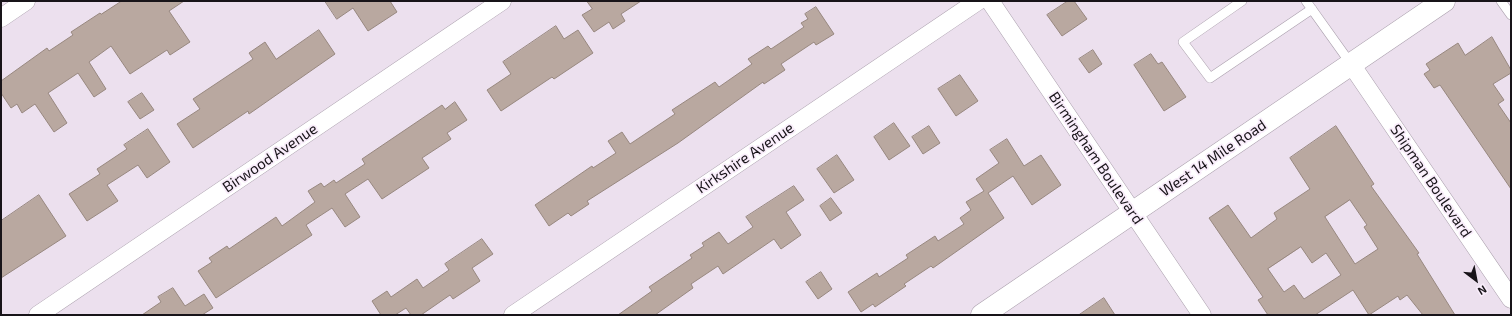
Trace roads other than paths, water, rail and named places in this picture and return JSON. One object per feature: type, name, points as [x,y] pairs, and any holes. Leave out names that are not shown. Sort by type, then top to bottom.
[{"type":"main road","name":"West 14 Mile Road","points":[[982,315],[1444,1]]},
{"type":"street","points":[[1,18],[26,1]]},
{"type":"street","name":"Birwood Avenue","points":[[38,315],[502,1]]},
{"type":"street","name":"Kirkshire Avenue","points":[[513,315],[978,1]]},
{"type":"street","name":"Birmingham Boulevard","points":[[990,1],[1202,315]]},
{"type":"street","name":"Shipman Boulevard","points":[[1351,64],[1511,299]]},
{"type":"lane","points":[[1242,1],[1183,42],[1210,78],[1312,9]]},
{"type":"lane","points":[[1306,1],[1351,64]]},
{"type":"lane","points":[[1501,1],[1511,15]]}]
